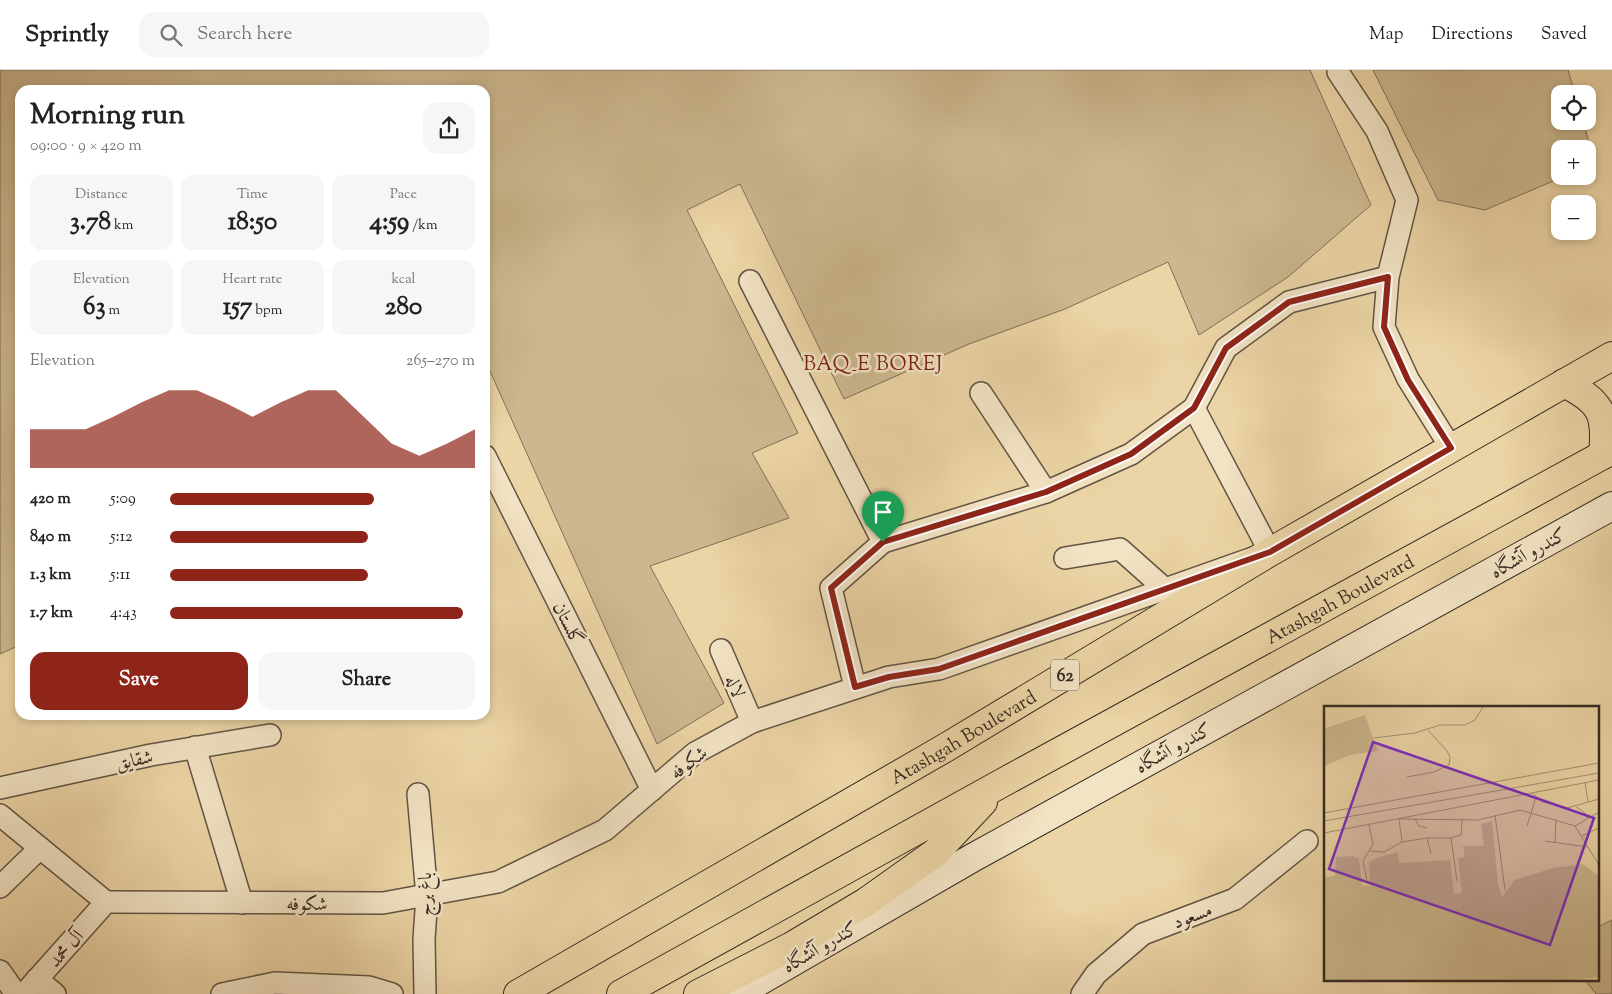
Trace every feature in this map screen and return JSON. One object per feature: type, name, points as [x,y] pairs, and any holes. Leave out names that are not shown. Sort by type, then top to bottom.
[{"type":"main road","name":"Atashgah Boulevard","points":[[518,994],[945,748],[1270,552],[1612,356]]},
{"type":"main road","points":[[1564,383],[1584,393],[1598,407],[1605,430],[1607,453]]},
{"type":"main road","name":"Atashgah Boulevard","points":[[621,994],[1002,783],[1607,453]]},
{"type":"main road","name":"کندرو آتشگاه","points":[[737,994],[974,857],[1612,506]]},
{"type":"main road","points":[[698,994],[792,946],[866,902],[935,853],[1002,783]]},
{"type":"street","points":[[1338,72],[1377,131],[1407,200],[1388,277],[1384,327],[1408,380],[1451,448]]},
{"type":"street","points":[[855,687],[831,588],[883,542],[1046,492],[1131,454],[1194,408],[1226,348],[1289,302],[1388,277]]},
{"type":"street","points":[[750,281],[883,542]]},
{"type":"street","points":[[981,393],[1046,492]]},
{"type":"street","points":[[1194,408],[1270,552]]},
{"type":"street","name":"گلستان","points":[[490,466],[652,790]]},
{"type":"street","points":[[1066,558],[1120,549],[1165,589]]},
{"type":"street","name":"شکوفه","points":[[106,902],[383,903],[498,882],[605,830],[695,753],[752,722],[889,677],[939,669],[1270,552]]},
{"type":"street","name":"لاله","points":[[721,650],[752,722]]},
{"type":"street","name":"شقایق","points":[[0,788],[151,754],[270,735]]},
{"type":"street","points":[[195,747],[242,903]]},
{"type":"street","name":"باغ برج","points":[[418,794],[427,896],[424,939],[425,994]]},
{"type":"street","points":[[0,815],[106,902]]},
{"type":"street","name":"مسعود","points":[[1082,994],[1096,974],[1143,934],[1235,899],[1307,841]]},
{"type":"street","points":[[0,887],[40,848]]},
{"type":"street","name":"آل محمد","points":[[31,987],[106,902]]},
{"type":"street","points":[[0,971],[16,994]]},
{"type":"street","points":[[222,994],[275,982],[369,987],[392,994]]},
{"type":"street","points":[[31,987],[55,994]]},
{"type":"shaded area","points":[[0,70],[1310,70],[1371,205],[1288,277],[1199,335],[1168,262],[1065,309],[969,344],[844,399],[740,184],[687,210],[798,433],[752,453],[789,518],[650,566],[724,703],[657,744],[490,371],[490,85],[15,85],[15,647],[0,654]]},
{"type":"shaded area","points":[[1373,70],[1568,70],[1572,85],[1551,85],[1551,130],[1586,130],[1588,140],[1551,140],[1551,182],[1485,210],[1438,200]]},
{"type":"shaded area","points":[[1612,920],[1612,994],[1596,994],[1587,982],[1600,982],[1600,926]]},
{"type":"district","name":"BAQ_E BOREJ","points":[[873,363]]},
{"type":"route","points":[[1388,277],[1384,327],[1408,380],[1451,448],[1270,552],[939,669],[889,677],[855,687],[831,588],[883,542],[1046,492],[1131,454],[1194,408],[1226,348],[1289,302],[1388,277]]}]
